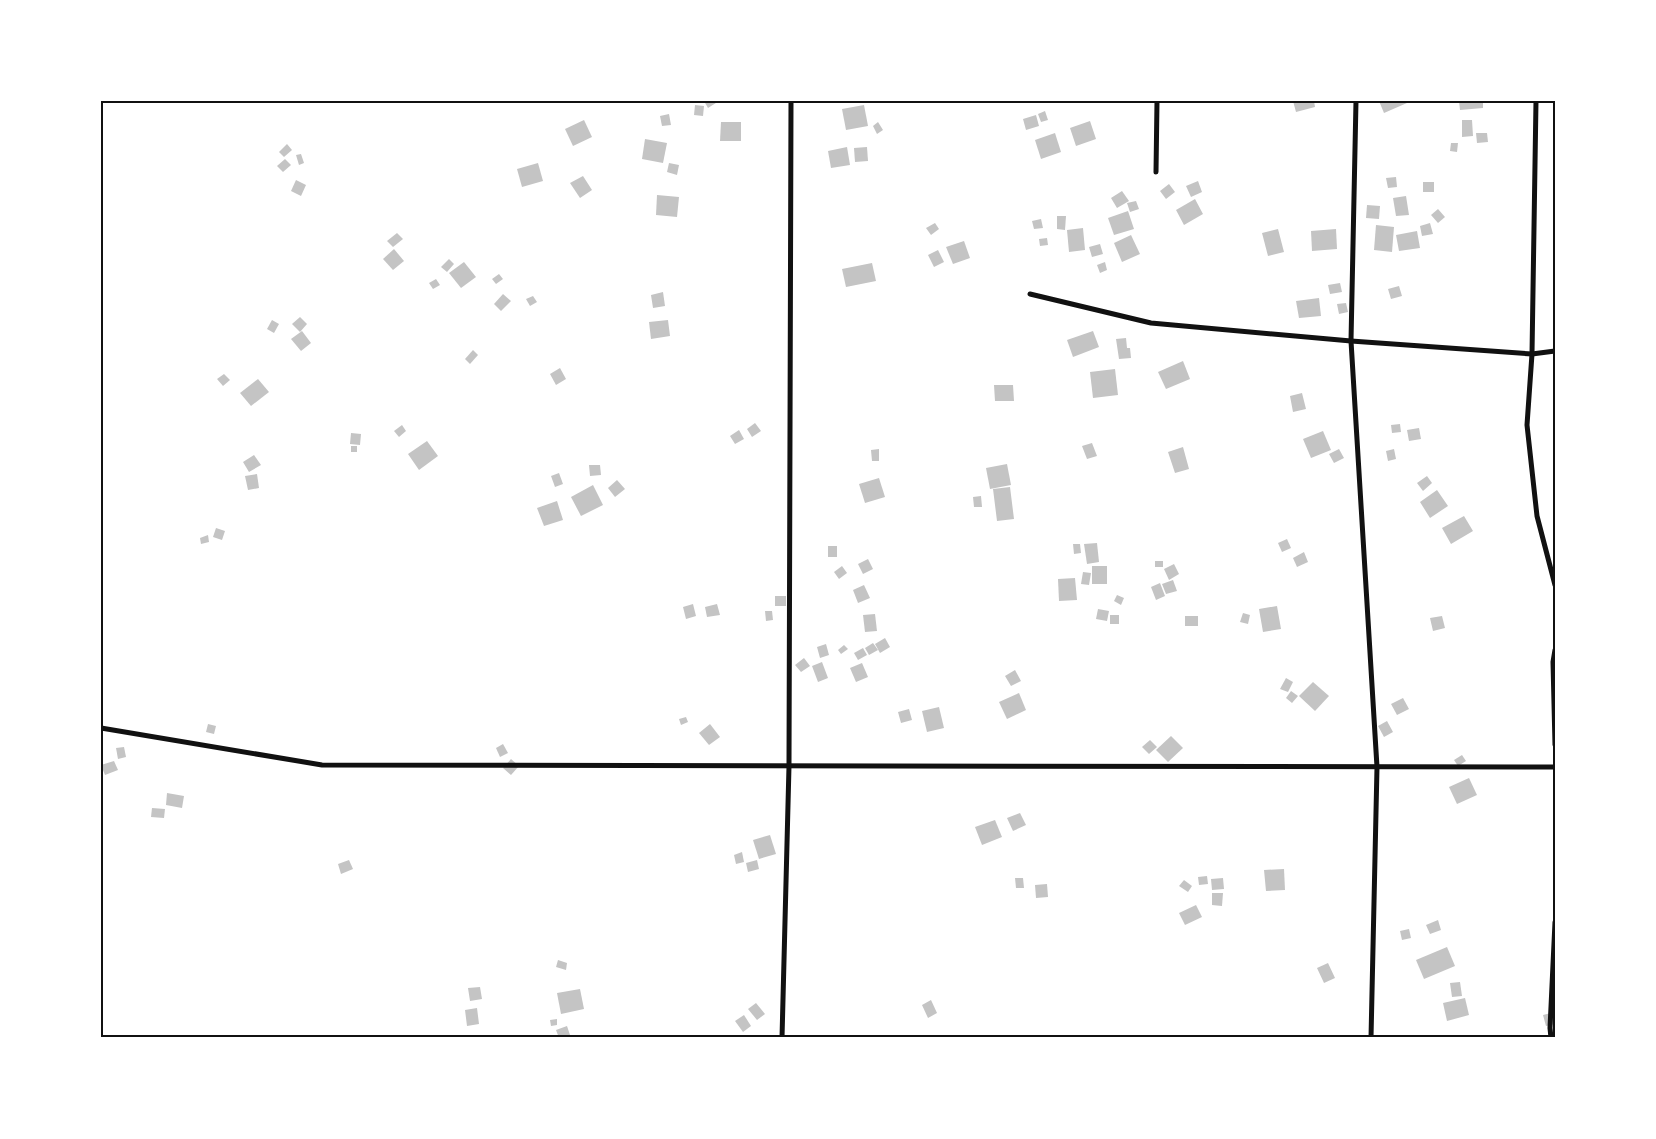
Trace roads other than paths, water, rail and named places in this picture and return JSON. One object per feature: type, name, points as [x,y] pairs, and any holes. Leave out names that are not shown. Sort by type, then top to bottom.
[{"type":"street","points":[[782,1038],[789,766],[791,101]]},
{"type":"street","points":[[1156,172],[1157,101]]},
{"type":"street","points":[[1356,101],[1351,341],[1377,767],[1371,1038]]},
{"type":"street","points":[[1536,101],[1532,354],[1527,426],[1537,516],[1555,585]]},
{"type":"street","points":[[1030,294],[1151,323],[1351,341],[1532,354],[1555,350]]},
{"type":"street","points":[[1555,650],[1553,662],[1555,745]]},
{"type":"street","points":[[101,728],[322,765],[1555,767]]},
{"type":"street","points":[[1551,1038],[1555,922]]}]
